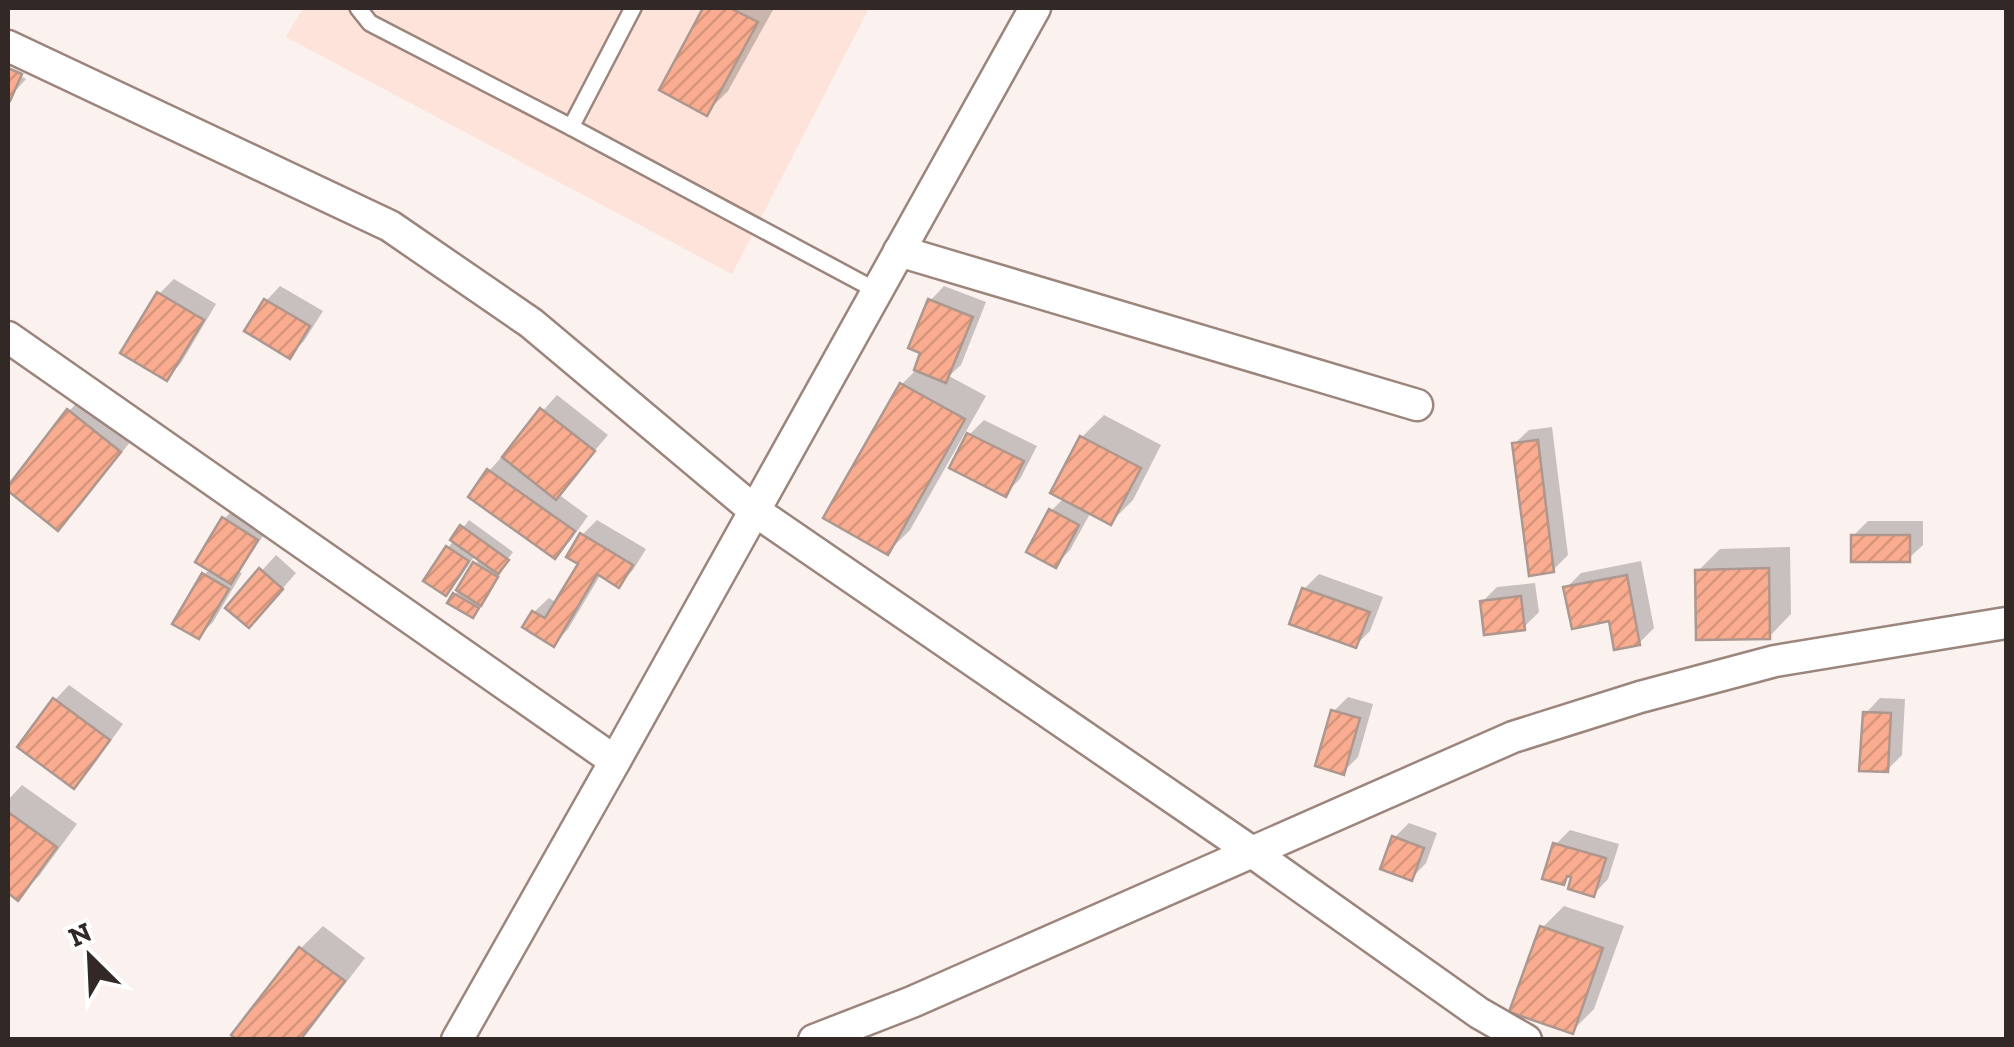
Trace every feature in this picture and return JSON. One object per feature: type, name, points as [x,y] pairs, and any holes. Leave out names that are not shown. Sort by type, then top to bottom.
[{"type":"street","points":[[457,1040],[1035,8]]},
{"type":"street","points":[[8,46],[390,226],[530,323],[755,511],[1480,1013],[1526,1040]]},
{"type":"street","points":[[899,252],[1417,406]]},
{"type":"street","points":[[8,337],[615,761]]},
{"type":"street","points":[[814,1040],[912,1002],[1513,737],[1640,697],[1775,661],[2006,622]]},
{"type":"lane","points":[[358,8],[370,24],[877,291]]},
{"type":"lane","points":[[571,127],[634,8]]},
{"type":"shaded area","points":[[303,8],[869,8],[732,274],[286,37]]},
{"type":"building","points":[[703,8],[730,8],[758,22],[707,116],[659,90]]},
{"type":"building","points":[[8,68],[22,74],[10,101],[8,100]]},
{"type":"building","points":[[157,292],[204,320],[167,381],[120,353]]},
{"type":"building","points":[[264,299],[310,326],[290,359],[244,331]]},
{"type":"building","points":[[928,299],[973,317],[946,383],[914,370],[920,353],[908,348]]},
{"type":"building","points":[[900,383],[965,419],[888,555],[823,518]]},
{"type":"building","points":[[540,408],[595,451],[556,500],[502,457]]},
{"type":"building","points":[[67,409],[121,452],[58,531],[8,491],[8,486]]},
{"type":"building","points":[[967,433],[1024,461],[1006,497],[949,468]]},
{"type":"building","points":[[1080,436],[1141,468],[1111,525],[1050,493]]},
{"type":"building","points":[[1538,440],[1554,572],[1529,576],[1512,443]]},
{"type":"building","points":[[487,469],[575,531],[555,559],[468,497]]},
{"type":"building","points":[[1049,509],[1079,525],[1056,568],[1026,552]]},
{"type":"building","points":[[222,517],[258,540],[231,584],[195,562]]},
{"type":"building","points":[[460,525],[509,560],[498,574],[450,540]]},
{"type":"building","points":[[580,533],[633,565],[619,588],[597,574],[554,647],[522,627],[532,611],[545,618],[578,564],[566,557]]},
{"type":"building","points":[[1851,535],[1910,535],[1910,562],[1851,562]]},
{"type":"building","points":[[446,546],[469,561],[446,596],[423,581]]},
{"type":"building","points":[[473,562],[498,577],[481,606],[456,590]]},
{"type":"building","points":[[259,568],[283,589],[249,628],[225,608]]},
{"type":"building","points":[[1769,568],[1770,639],[1696,640],[1695,570]]},
{"type":"building","points":[[202,573],[229,589],[199,639],[172,624]]},
{"type":"building","points":[[1627,575],[1640,645],[1614,650],[1609,621],[1572,629],[1563,587]]},
{"type":"building","points":[[1302,588],[1370,612],[1356,648],[1289,624]]},
{"type":"building","points":[[453,593],[479,608],[473,618],[447,603]]},
{"type":"building","points":[[1521,596],[1525,630],[1484,635],[1480,601]]},
{"type":"building","points":[[53,698],[110,740],[74,789],[17,747]]},
{"type":"building","points":[[1331,710],[1360,718],[1344,775],[1315,766]]},
{"type":"building","points":[[1863,712],[1891,713],[1888,772],[1859,771]]},
{"type":"building","points":[[8,812],[57,847],[18,901],[8,893]]},
{"type":"building","points":[[1392,836],[1424,848],[1412,881],[1380,869]]},
{"type":"building","points":[[1553,843],[1606,858],[1594,897],[1568,889],[1571,877],[1567,876],[1564,885],[1542,879]]},
{"type":"building","points":[[1540,926],[1603,948],[1573,1034],[1509,1012]]},
{"type":"building","points":[[299,947],[345,981],[300,1040],[237,1040],[231,1035]]}]
